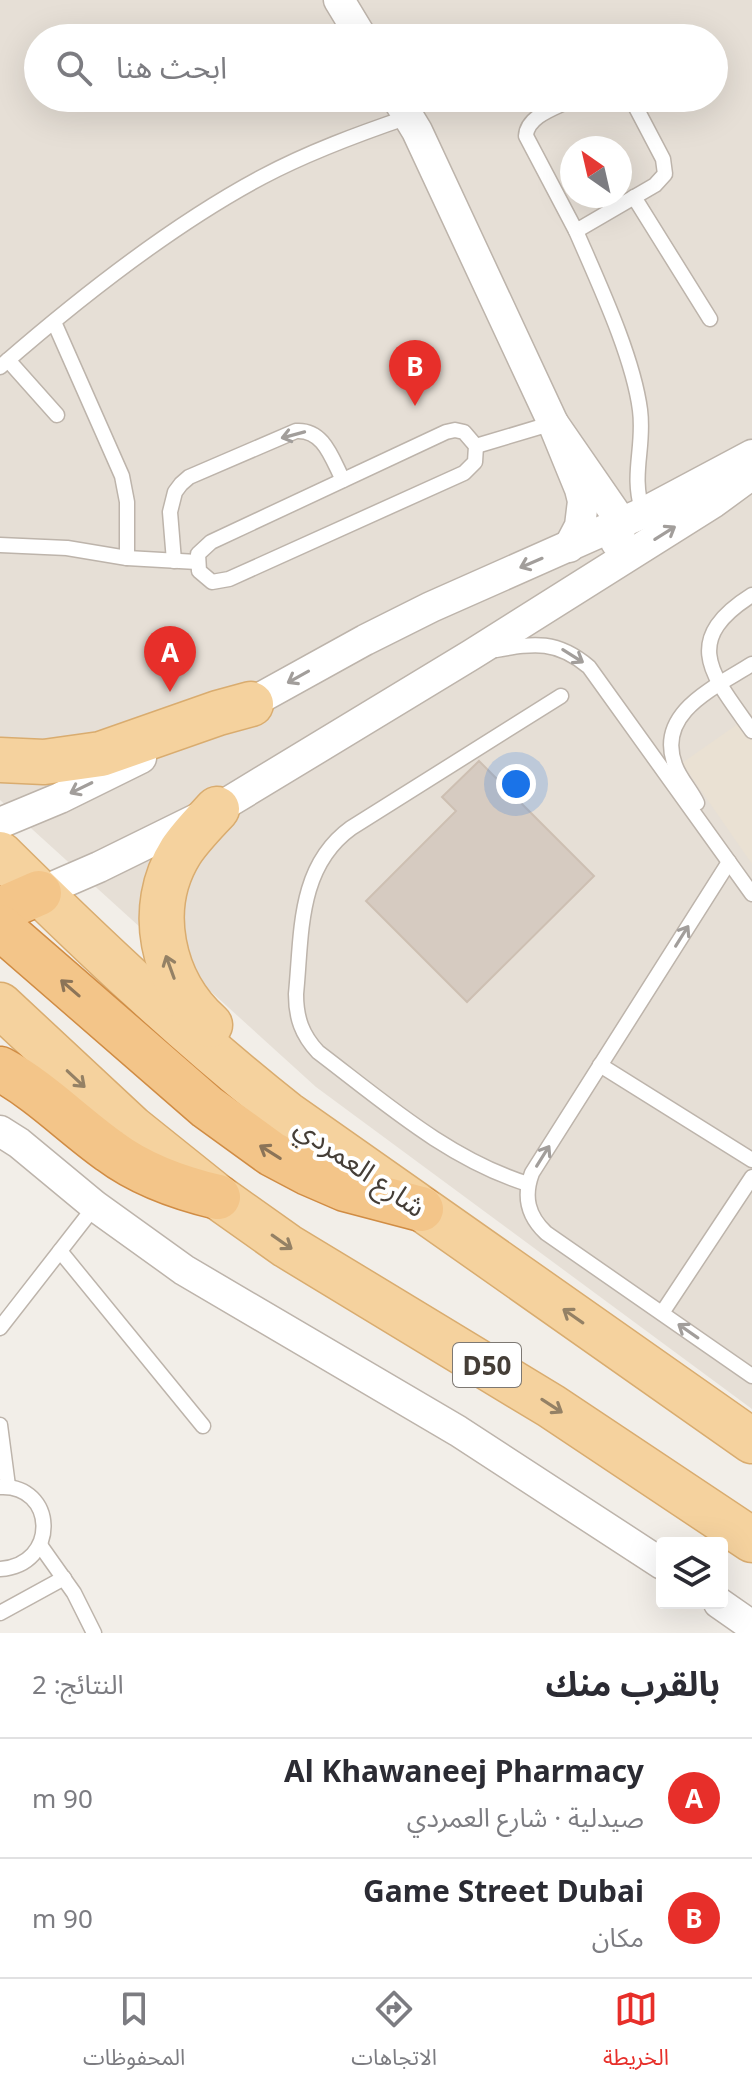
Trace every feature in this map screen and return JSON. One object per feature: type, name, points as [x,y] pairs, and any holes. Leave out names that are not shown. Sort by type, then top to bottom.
[{"type":"highway","points":[[0,910],[39,893]]},
{"type":"highway","points":[[0,927],[207,1107],[272,1154],[345,1189],[421,1209]]},
{"type":"highway","points":[[0,1069],[43,1096],[89,1135],[136,1168],[176,1185],[218,1197]]},
{"type":"main road","points":[[0,760],[44,762],[101,754],[251,704]]},
{"type":"main road","points":[[217,809],[182,850],[172,868],[162,906],[163,945],[168,964],[186,999],[287,1114]]},
{"type":"main road","name":"شارع العمردي","points":[[0,854],[160,1008],[228,1068],[287,1114],[752,1441]]},
{"type":"main road","name":"D50","points":[[0,1005],[132,1128],[218,1197],[342,1281],[449,1342],[551,1406],[752,1540]]},
{"type":"street","points":[[339,0],[354,24]]},
{"type":"street","points":[[405,112],[553,423],[583,501],[580,526],[569,547]]},
{"type":"street","points":[[553,423],[632,518]]},
{"type":"street","points":[[0,823],[60,798],[251,704],[431,607],[632,518],[752,455]]},
{"type":"street","points":[[39,893],[217,809],[471,655],[714,502],[752,474]]},
{"type":"street","points":[[284,768],[381,693],[461,639],[606,551],[616,543],[632,518]]},
{"type":"street","points":[[0,1131],[46,1164],[95,1206],[184,1270],[446,1423],[656,1560]]},
{"type":"street","points":[[728,1609],[752,1626]]},
{"type":"lane","points":[[57,415],[4,364],[171,232],[227,197],[396,112]]},
{"type":"lane","points":[[549,112],[529,123],[526,136],[576,231],[636,387],[641,412],[632,518]]},
{"type":"lane","points":[[576,231],[661,181],[665,166],[638,112]]},
{"type":"lane","points":[[634,197],[710,319]]},
{"type":"lane","points":[[54,322],[122,476],[127,502],[127,558]]},
{"type":"lane","points":[[476,446],[553,423]]},
{"type":"lane","points":[[174,561],[171,501],[189,477],[303,430],[318,436],[323,442],[343,480]]},
{"type":"lane","points":[[446,432],[464,432],[476,446],[475,462],[464,473],[229,579],[212,582],[199,571],[198,554],[211,542],[446,432]]},
{"type":"lane","points":[[0,545],[67,548],[127,558],[197,562]]},
{"type":"lane","points":[[752,595],[728,611],[714,629],[710,641],[710,663],[719,685],[752,731]]},
{"type":"lane","points":[[471,655],[540,644],[567,651],[579,658],[598,678],[752,894]]},
{"type":"lane","points":[[707,830],[695,798],[676,768],[671,744],[678,720],[685,709],[752,664]]},
{"type":"lane","points":[[528,1184],[488,1169],[451,1150],[318,1052],[298,1020],[296,994],[308,886],[320,859],[329,848],[351,828],[561,696]]},
{"type":"lane","points":[[729,862],[532,1173],[528,1184],[528,1206],[538,1225],[752,1376]]},
{"type":"lane","points":[[600,1065],[752,1160]]},
{"type":"lane","points":[[662,1313],[752,1177]]},
{"type":"lane","points":[[0,1328],[95,1206]]},
{"type":"lane","points":[[60,1251],[203,1426]]},
{"type":"lane","points":[[0,1425],[4,1486],[20,1490],[39,1507],[44,1532],[33,1556],[23,1564],[0,1569]]},
{"type":"lane","points":[[40,1545],[64,1578],[94,1633]]},
{"type":"lane","points":[[0,1613],[64,1578]]},
{"type":"shaded area","points":[[0,0],[752,0],[752,1409],[316,1087],[0,800]]},
{"type":"shaded area","points":[[752,714],[752,864],[682,763]]},
{"type":"building","points":[[479,761],[594,876],[467,1002],[366,901],[456,811],[442,797]]},
{"type":"place","name":"Game Street Dubai","points":[[415,406]]},
{"type":"place","name":"Al Khawaneej Pharmacy","points":[[170,692]]}]
